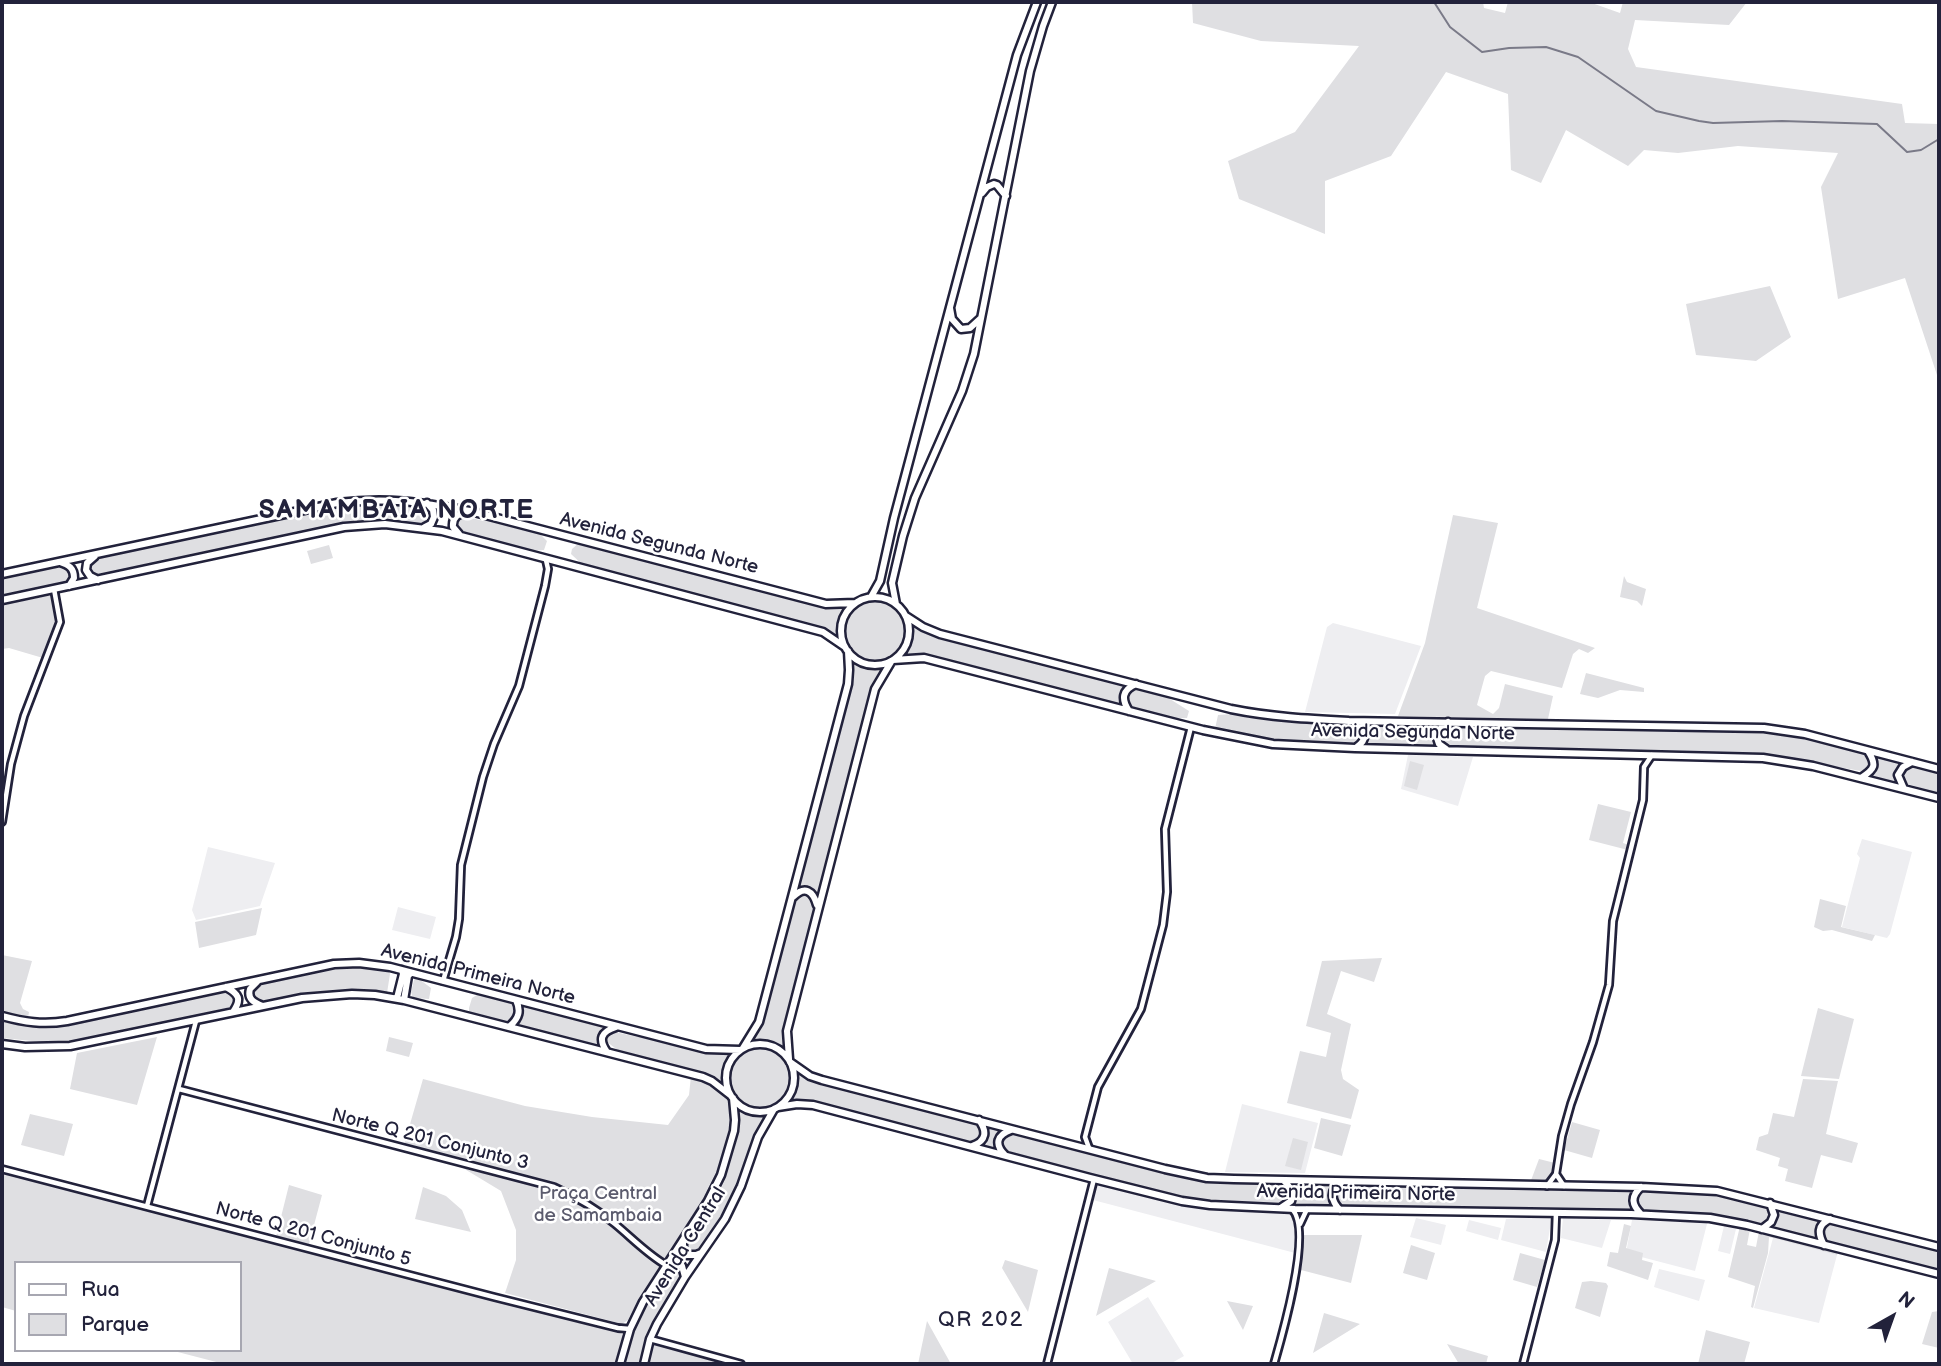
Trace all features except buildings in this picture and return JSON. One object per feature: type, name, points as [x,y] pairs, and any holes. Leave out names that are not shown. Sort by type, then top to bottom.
[{"type":"main road","points":[[871,597],[880,581],[894,518],[1017,55],[1037,2]]},
{"type":"main road","points":[[896,604],[892,583],[915,498],[969,373],[1030,71],[1052,2]]},
{"type":"main road","points":[[979,197],[987,187],[994,184],[1006,196]]},
{"type":"main road","points":[[950,306],[952,319],[961,329],[970,328],[982,316]]},
{"type":"main road","name":"Avenida Segunda Norte","points":[[2,574],[337,503],[380,499],[426,503],[470,511],[826,604],[855,603]]},
{"type":"main road","points":[[423,527],[431,524],[434,517],[431,507],[426,503]]},
{"type":"main road","points":[[461,536],[453,527],[454,519],[458,514],[470,511]]},
{"type":"main road","points":[[2,600],[344,527],[385,524],[423,527],[461,536],[823,632],[846,649],[856,659],[866,664],[882,665],[892,661],[906,646],[909,626],[906,616],[896,604],[880,597],[871,597],[855,603],[848,610],[841,628],[846,649],[849,670],[848,684],[759,1022],[742,1049],[730,1060],[727,1069],[726,1078],[732,1097]]},
{"type":"main road","points":[[96,555],[89,560],[86,567],[90,576],[99,580]]},
{"type":"main road","points":[[58,562],[73,570],[74,578],[69,586]]},
{"type":"main road","name":"Avenida Segunda Norte","points":[[906,616],[940,634],[1245,712],[1349,721],[1764,728],[1805,734],[1939,769]]},
{"type":"main road","name":"Avenida Segunda Norte","points":[[892,661],[924,658],[1259,743],[1355,748],[1763,758],[1813,766],[1939,798]]},
{"type":"main road","points":[[2,1044],[25,1047],[70,1046],[302,998],[374,995],[510,1026],[703,1077],[751,1111],[776,1108],[786,1100],[794,1082],[787,1031],[875,689],[892,661]]},
{"type":"main road","points":[[1129,711],[1123,696],[1136,684]]},
{"type":"main road","points":[[1349,721],[1362,726],[1365,734],[1363,741],[1355,748]]},
{"type":"main road","points":[[1448,722],[1436,736],[1438,744],[1448,750]]},
{"type":"main road","points":[[1861,778],[1874,766],[1868,751]]},
{"type":"main road","points":[[1904,789],[1898,775],[1903,767],[1912,762]]},
{"type":"main road","points":[[792,898],[801,891],[808,891],[815,896],[818,907]]},
{"type":"main road","name":"Avenida Primeira Norte","points":[[2,1016],[47,1024],[334,964],[359,963],[402,970],[712,1050],[742,1049]]},
{"type":"main road","points":[[400,999],[402,970]]},
{"type":"main road","points":[[400,999],[411,973]]},
{"type":"main road","points":[[258,981],[250,989],[249,996],[253,1002],[264,1007]]},
{"type":"main road","points":[[226,987],[234,991],[238,999],[233,1012]]},
{"type":"main road","points":[[510,1026],[519,1014],[516,1000]]},
{"type":"main road","points":[[607,1052],[601,1044],[603,1037],[607,1031],[617,1027]]},
{"type":"main road","points":[[742,1049],[753,1044],[764,1044],[779,1050],[790,1061]]},
{"type":"main road","name":"Avenida Primeira Norte","points":[[790,1061],[810,1076],[822,1080],[1208,1178],[1717,1191],[1939,1247]]},
{"type":"main road","name":"Avenida Central","points":[[620,1364],[629,1332],[643,1302],[708,1201],[726,1162],[734,1131],[732,1097]]},
{"type":"main road","name":"Avenida Primeira Norte","points":[[776,1108],[797,1104],[813,1105],[1182,1201],[1224,1207],[1710,1218],[1939,1274]]},
{"type":"main road","name":"Avenida Central","points":[[644,1364],[657,1324],[725,1219],[758,1137],[776,1108]]},
{"type":"main road","points":[[971,1146],[980,1143],[985,1137],[983,1126],[978,1120]]},
{"type":"main road","points":[[1006,1156],[998,1147],[998,1140],[1002,1134],[1013,1129]]},
{"type":"main road","points":[[1280,1208],[1293,1199],[1292,1190],[1283,1181]]},
{"type":"main road","points":[[1340,1210],[1333,1202],[1332,1195],[1336,1186],[1343,1182]]},
{"type":"main road","points":[[1641,1188],[1633,1196],[1633,1200],[1634,1207],[1642,1215]]},
{"type":"main road","points":[[1762,1229],[1773,1218],[1774,1211],[1770,1203]]},
{"type":"main road","points":[[1824,1245],[1819,1235],[1820,1227],[1830,1219]]},
{"type":"main road","points":[[683,1239],[682,1247],[687,1255],[702,1252]]},
{"type":"main road","points":[[664,1268],[677,1263],[682,1266],[685,1277]]},
{"type":"street","points":[[443,982],[459,919],[461,865],[494,744],[519,686],[548,569],[546,560]]},
{"type":"street","points":[[548,569],[554,562]]},
{"type":"street","points":[[2,822],[11,764],[24,716],[60,622],[54,589]]},
{"type":"street","points":[[1073,1145],[1085,1137],[1098,1087],[1138,1015],[1147,992],[1166,910],[1165,829],[1191,727]]},
{"type":"street","points":[[1636,754],[1644,768]]},
{"type":"street","points":[[1547,1186],[1556,1174],[1562,1136],[1609,985],[1613,921],[1643,800],[1644,768],[1652,754]]},
{"type":"street","points":[[147,1206],[196,1021]]},
{"type":"street","name":"Norte Q 201 Conjunto 3","points":[[179,1088],[554,1187],[603,1214],[664,1268]]},
{"type":"street","points":[[1085,1137],[1089,1149]]},
{"type":"street","name":"Norte Q 201 Conjunto 5","points":[[2,1169],[629,1332]]},
{"type":"street","points":[[1556,1174],[1565,1186]]},
{"type":"street","points":[[1047,1364],[1094,1179]]},
{"type":"street","points":[[1292,1209],[1296,1212],[1300,1225]]},
{"type":"street","points":[[1274,1364],[1294,1284],[1300,1225],[1307,1209]]},
{"type":"street","points":[[1523,1364],[1551,1259],[1556,1213]]},
{"type":"street","points":[[650,1339],[741,1364]]},
{"type":"shaded area","points":[[1333,623],[1421,646],[1395,714],[1305,712],[1327,627]]},
{"type":"shaded area","points":[[1408,755],[1473,757],[1458,806],[1401,789]]},
{"type":"shaded area","points":[[1862,839],[1912,852],[1887,938],[1842,927],[1860,858],[1857,854]]},
{"type":"shaded area","points":[[208,847],[275,863],[260,906],[196,920],[192,910]]},
{"type":"shaded area","points":[[398,907],[436,917],[430,939],[392,930]]},
{"type":"shaded area","points":[[1242,1104],[1318,1123],[1305,1173],[1225,1172]]},
{"type":"shaded area","points":[[1099,1179],[1227,1206],[1304,1208],[1299,1254],[1093,1200]]},
{"type":"shaded area","points":[[1552,1216],[1546,1252],[1501,1240],[1506,1219]]},
{"type":"shaded area","points":[[1416,1218],[1446,1225],[1441,1245],[1410,1237]]},
{"type":"shaded area","points":[[1563,1218],[1611,1220],[1602,1248],[1561,1238]]},
{"type":"shaded area","points":[[1469,1220],[1501,1228],[1498,1240],[1466,1231]]},
{"type":"shaded area","points":[[1632,1220],[1708,1220],[1695,1271],[1626,1253]]},
{"type":"shaded area","points":[[1724,1226],[1736,1229],[1730,1254],[1718,1251]]},
{"type":"shaded area","points":[[1773,1238],[1837,1255],[1819,1323],[1754,1308]]},
{"type":"shaded area","points":[[1659,1269],[1705,1280],[1699,1301],[1654,1287]]},
{"type":"shaded area","points":[[1148,1297],[1184,1356],[1170,1364],[1133,1364],[1108,1322]]},
{"type":"green space","points":[[1192,2],[1483,2],[1484,8],[1505,13],[1508,2],[1589,2],[1620,13],[1623,2],[1747,2],[1729,25],[1635,20],[1628,49],[1636,67],[1902,104],[1905,123],[1939,124],[1939,375],[1905,278],[1838,299],[1821,187],[1838,153],[1738,146],[1678,153],[1644,150],[1628,166],[1566,130],[1541,183],[1511,170],[1508,94],[1446,72],[1391,156],[1325,181],[1325,234],[1239,199],[1228,161],[1295,132],[1359,46],[1261,41],[1193,23]]},
{"type":"green space","points":[[1770,286],[1791,337],[1756,361],[1696,355],[1686,304]]},
{"type":"green space","points":[[366,502],[403,503],[427,509],[430,510],[431,519],[428,523],[384,522],[120,573],[97,574],[90,568],[94,559],[113,556],[116,553]]},
{"type":"green space","points":[[461,515],[537,531],[547,541],[544,550],[528,551],[464,532],[458,526],[457,519]]},
{"type":"green space","points":[[1453,515],[1498,523],[1477,608],[1595,648],[1588,653],[1579,649],[1573,654],[1562,688],[1491,671],[1485,676],[1477,705],[1493,714],[1499,708],[1505,684],[1553,696],[1548,719],[1398,716],[1425,643]]},
{"type":"green space","points":[[580,542],[830,606],[848,605],[839,620],[838,637],[820,628],[585,567],[571,554],[572,549]]},
{"type":"green space","points":[[329,545],[333,558],[311,564],[307,551]]},
{"type":"green space","points":[[67,566],[72,576],[68,582],[2,597],[2,577]]},
{"type":"green space","points":[[1624,576],[1627,582],[1646,589],[1642,606],[1637,601],[1620,597]]},
{"type":"green space","points":[[52,595],[58,622],[43,658],[9,648],[2,649],[2,605]]},
{"type":"green space","points":[[869,601],[881,601],[900,614],[905,631],[903,643],[892,656],[881,661],[869,661],[850,648],[845,637],[845,625],[858,606]]},
{"type":"green space","points":[[912,621],[921,629],[1128,684],[1119,694],[1123,705],[933,657],[901,657],[911,640]]},
{"type":"green space","points":[[849,658],[866,666],[885,667],[873,689],[818,898],[809,890],[797,892],[841,725],[851,673]]},
{"type":"green space","points":[[1586,673],[1644,688],[1644,692],[1620,690],[1598,698],[1580,694]]},
{"type":"green space","points":[[1130,688],[1162,694],[1189,711],[1187,718],[1155,716],[1133,708],[1126,704],[1125,697]]},
{"type":"green space","points":[[1218,715],[1352,725],[1361,730],[1362,739],[1354,745],[1273,742],[1215,729]]},
{"type":"green space","points":[[1364,724],[1439,725],[1434,730],[1433,742],[1438,747],[1360,747],[1366,741],[1369,730]]},
{"type":"green space","points":[[1448,726],[1764,729],[1805,736],[1865,754],[1870,763],[1867,769],[1861,771],[1757,753],[1451,746],[1441,741],[1441,731]]},
{"type":"green space","points":[[1874,755],[1904,762],[1896,771],[1897,784],[1869,777],[1876,767]]},
{"type":"green space","points":[[1410,761],[1424,765],[1417,790],[1404,786]]},
{"type":"green space","points":[[1912,764],[1939,771],[1939,794],[1905,783],[1901,772]]},
{"type":"green space","points":[[1598,804],[1631,812],[1623,843],[1629,845],[1628,850],[1589,840]]},
{"type":"green space","points":[[801,894],[813,896],[815,906],[784,1033],[786,1051],[774,1043],[751,1041],[763,1024],[796,899]]},
{"type":"green space","points":[[1820,899],[1846,906],[1841,927],[1875,935],[1872,941],[1814,927]]},
{"type":"green space","points":[[262,908],[256,935],[199,948],[195,922]]},
{"type":"green space","points":[[2,955],[32,961],[20,1003],[23,1009],[29,1012],[28,1018],[2,1011]]},
{"type":"green space","points":[[1382,958],[1374,982],[1341,971],[1327,1014],[1351,1024],[1341,1070],[1343,1079],[1359,1090],[1351,1119],[1287,1103],[1300,1051],[1326,1057],[1331,1033],[1306,1026],[1322,961]]},
{"type":"green space","points":[[337,965],[366,965],[389,970],[387,993],[349,992],[285,1000],[263,1000],[253,996],[254,989],[260,985]]},
{"type":"green space","points":[[415,976],[431,988],[429,999],[413,998],[411,992]]},
{"type":"green space","points":[[219,993],[231,993],[236,999],[235,1004],[211,1014],[74,1042],[2,1038],[2,1017],[40,1027],[68,1025]]},
{"type":"green space","points":[[480,993],[608,1026],[600,1036],[600,1046],[469,1013],[472,998]]},
{"type":"green space","points":[[1818,1008],[1854,1019],[1839,1079],[1801,1076]]},
{"type":"green space","points":[[609,1033],[638,1037],[642,1035],[716,1054],[731,1052],[724,1068],[723,1085],[710,1075],[619,1051],[607,1042]]},
{"type":"green space","points":[[157,1037],[137,1105],[70,1089],[77,1053]]},
{"type":"green space","points":[[389,1037],[413,1043],[409,1057],[386,1051]]},
{"type":"green space","points":[[760,1048],[781,1057],[790,1078],[781,1099],[760,1108],[739,1099],[730,1078],[739,1057]]},
{"type":"green space","points":[[796,1069],[803,1074],[1194,1177],[1718,1190],[1939,1246],[1939,1272],[1711,1215],[1203,1202],[814,1104],[786,1104],[795,1088]]},
{"type":"green space","name":"Praça Central de Samambaia","points":[[691,1076],[716,1087],[727,1099],[733,1121],[728,1149],[697,1211],[628,1320],[622,1324],[505,1293],[516,1260],[516,1230],[501,1191],[458,1165],[404,1145],[423,1079],[525,1106],[668,1125],[689,1095]]},
{"type":"green space","points":[[1803,1079],[1838,1081],[1826,1134],[1858,1143],[1852,1163],[1821,1155],[1812,1188],[1785,1181],[1788,1169],[1778,1166],[1780,1158],[1756,1150],[1759,1137],[1768,1134],[1773,1113],[1794,1117]]},
{"type":"green space","points":[[736,1108],[752,1114],[768,1114],[758,1130],[746,1173],[723,1216],[698,1252],[693,1252],[687,1248],[688,1240],[715,1195],[731,1160],[737,1124]]},
{"type":"green space","points":[[30,1114],[73,1124],[64,1156],[21,1145]]},
{"type":"green space","points":[[1321,1118],[1351,1125],[1342,1156],[1314,1148]]},
{"type":"green space","points":[[1572,1122],[1600,1130],[1592,1158],[1564,1150]]},
{"type":"green space","points":[[1293,1138],[1308,1142],[1301,1170],[1285,1166]]},
{"type":"green space","points":[[1539,1159],[1555,1163],[1553,1175],[1546,1182],[1530,1183]]},
{"type":"green space","points":[[2,1167],[615,1329],[623,1335],[616,1364],[224,1364],[178,1352],[242,1352],[242,1261],[14,1261],[14,1310],[2,1307]]},
{"type":"green space","points":[[289,1185],[322,1195],[309,1244],[276,1237]]},
{"type":"green space","points":[[423,1187],[446,1196],[462,1210],[471,1232],[415,1219]]},
{"type":"green space","points":[[1624,1224],[1631,1226],[1626,1248],[1643,1253],[1642,1260],[1653,1263],[1648,1280],[1607,1266],[1610,1252],[1618,1253]]},
{"type":"green space","points":[[1740,1226],[1750,1229],[1747,1245],[1756,1247],[1759,1231],[1838,1252],[1837,1255],[1769,1237],[1768,1253],[1753,1308],[1755,1286],[1728,1277]]},
{"type":"green space","points":[[1303,1235],[1362,1235],[1351,1283],[1301,1270]]},
{"type":"green space","points":[[1411,1245],[1435,1253],[1427,1280],[1403,1273]]},
{"type":"green space","points":[[1520,1253],[1545,1260],[1537,1287],[1513,1280]]},
{"type":"green space","points":[[1005,1260],[1038,1270],[1028,1312],[1002,1268]]},
{"type":"green space","points":[[671,1266],[680,1267],[682,1273],[650,1334],[643,1364],[623,1364],[632,1330],[649,1296]]},
{"type":"green space","points":[[1109,1268],[1156,1281],[1096,1316]]},
{"type":"green space","points":[[1582,1282],[1606,1283],[1608,1286],[1600,1317],[1575,1308]]},
{"type":"green space","points":[[1227,1301],[1253,1306],[1243,1330]]},
{"type":"green space","points":[[1939,1311],[1939,1348],[1922,1344],[1932,1312]]},
{"type":"green space","points":[[1324,1313],[1360,1324],[1313,1353]]},
{"type":"green space","points":[[927,1321],[951,1364],[918,1364]]},
{"type":"green space","points":[[1706,1330],[1750,1342],[1744,1364],[1698,1364]]},
{"type":"green space","points":[[652,1342],[658,1342],[744,1364],[645,1364]]},
{"type":"green space","points":[[1447,1344],[1488,1356],[1486,1364],[1459,1364]]},
{"type":"waterway","points":[[1434,2],[1450,27],[1482,52],[1546,47],[1578,57],[1656,111],[1713,123],[1782,121],[1877,124],[1907,152],[1921,150],[1939,139]]},
{"type":"district","name":"SAMAMBAIA NORTE","points":[[397,511]]},
{"type":"district","name":"QR 202","points":[[981,1321]]}]
